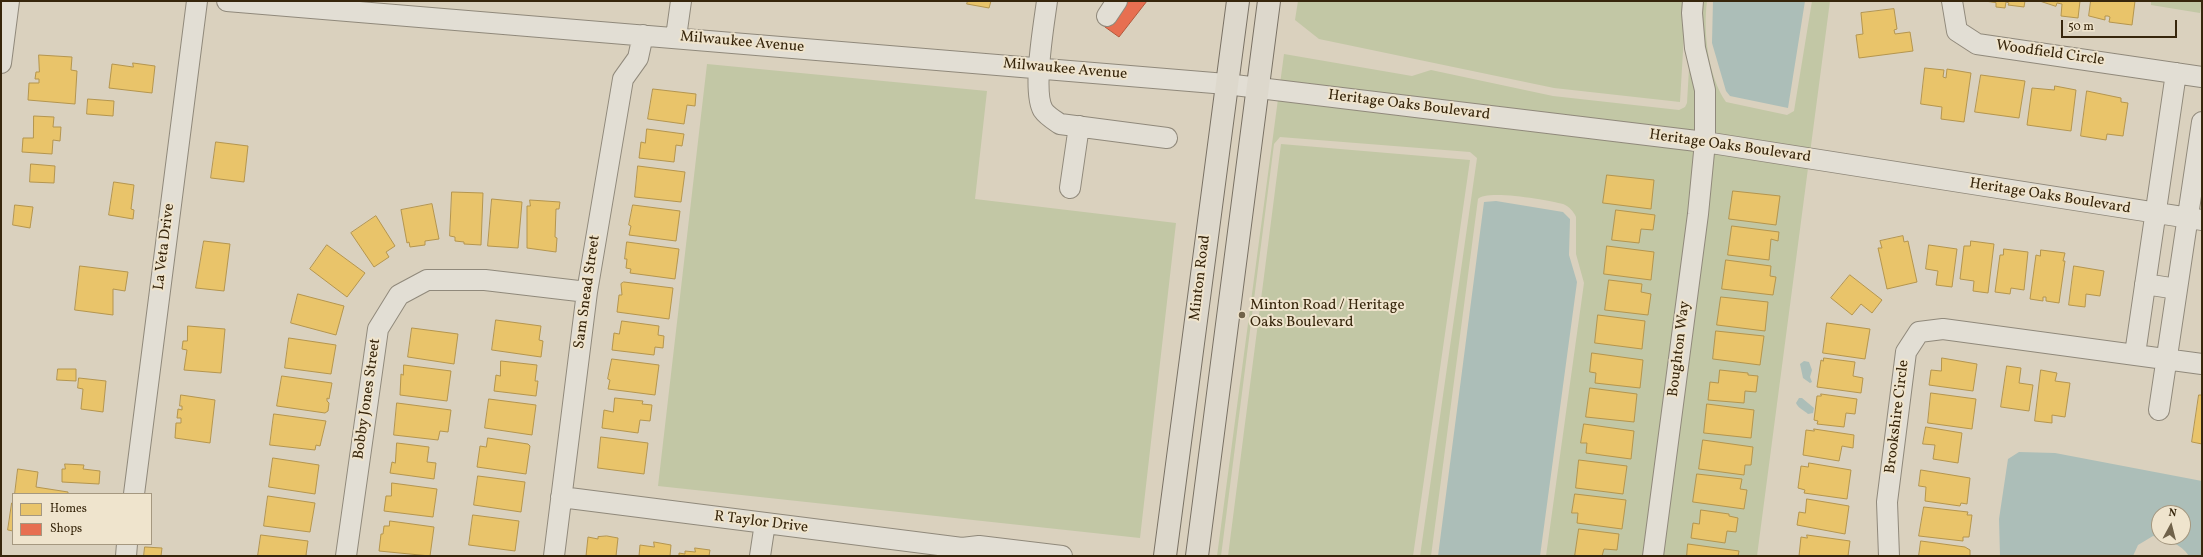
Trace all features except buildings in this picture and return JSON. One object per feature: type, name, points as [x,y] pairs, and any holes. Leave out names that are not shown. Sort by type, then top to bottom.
[{"type":"main road","name":"Minton Road","points":[[1165,556],[1238,1]]},
{"type":"main road","name":"Minton Road","points":[[1198,556],[1256,88],[1269,1]]},
{"type":"street","points":[[1,64],[9,1]]},
{"type":"street","name":"La Veta Drive","points":[[134,493],[197,1]]},
{"type":"street","name":"Milwaukee Avenue","points":[[227,1],[437,9],[644,35],[1040,67],[1256,88]]},
{"type":"street","points":[[676,38],[681,1]]},
{"type":"street","points":[[1047,1],[1039,85],[1043,109],[1049,117],[1060,124],[1167,138]]},
{"type":"street","name":"Boughton Way","points":[[1653,556],[1698,214],[1705,142],[1705,90],[1695,48],[1692,13],[1693,1]]},
{"type":"street","name":"Woodfield Circle","points":[[1952,1],[1957,31],[1977,44],[2202,77]]},
{"type":"street","name":"Sam Snead Street","points":[[554,556],[587,292],[623,79],[638,58],[644,35]]},
{"type":"street","points":[[2135,354],[2176,73]]},
{"type":"street","name":"Heritage Oaks Boulevard","points":[[1256,88],[1705,142],[2195,219]]},
{"type":"street","points":[[1070,188],[1079,126]]},
{"type":"street","points":[[2159,410],[2168,359],[2177,289],[2195,219],[2201,129],[2168,131]]},
{"type":"street","name":"Bobby Jones Street","points":[[346,556],[378,328],[399,295],[427,280],[485,280],[587,292]]},
{"type":"street","points":[[2145,284],[2177,289]]},
{"type":"street","name":"Brookshire Circle","points":[[1889,556],[1887,502],[1906,352],[1919,332],[1943,329],[2202,364]]},
{"type":"street","name":"R Taylor Drive","points":[[561,497],[765,523],[888,547],[968,552],[979,546],[1021,554],[1062,556]]},
{"type":"street","points":[[760,556],[765,523]]},
{"type":"street","points":[[126,556],[127,545]]},
{"type":"green space","points":[[1298,1],[1682,1],[1684,34],[1680,102],[1554,88],[1319,39],[1295,20]]},
{"type":"green space","points":[[1688,1],[1707,1],[1706,26],[1708,53],[1715,80],[1726,102],[1787,115],[1794,111],[1812,1],[1830,1],[1757,556],[1546,556],[1584,283],[1576,254],[1576,217],[1571,209],[1563,204],[1518,196],[1492,195],[1483,196],[1478,199],[1431,556],[1420,556],[1477,158],[1470,152],[1280,137],[1274,144],[1221,556],[1217,556],[1284,54],[1412,76],[1431,70],[1553,96],[1679,110],[1685,107],[1687,103],[1691,34]]},
{"type":"green space","points":[[2151,1],[2202,1],[2200,13],[2151,5]]},
{"type":"green space","points":[[707,64],[987,91],[975,199],[1176,223],[1140,538],[658,486]]},
{"type":"green space","points":[[1281,144],[1470,160],[1413,556],[1228,556]]},
{"type":"shaded area","points":[[1713,1],[1805,1],[1788,108],[1730,96],[1726,91],[1712,43]]},
{"type":"shaded area","points":[[1496,201],[1563,212],[1570,219],[1569,255],[1577,282],[1540,556],[1438,556],[1484,202]]},
{"type":"shaded area","points":[[1804,361],[1809,362],[1812,370],[1810,377],[1812,382],[1810,383],[1803,378],[1800,364]]},
{"type":"shaded area","points":[[1799,398],[1802,398],[1814,408],[1813,413],[1808,414],[1798,406],[1796,403]]},
{"type":"shaded area","points":[[2019,452],[2055,453],[2202,481],[2202,556],[2189,556],[2182,548],[2177,545],[2191,545],[2191,505],[2151,505],[2151,537],[2138,545],[2133,556],[2000,556],[1999,519],[2008,459]]},
{"type":"place","name":"Minton Road / Heritage Oaks Boulevard","points":[[1242,315]]}]
